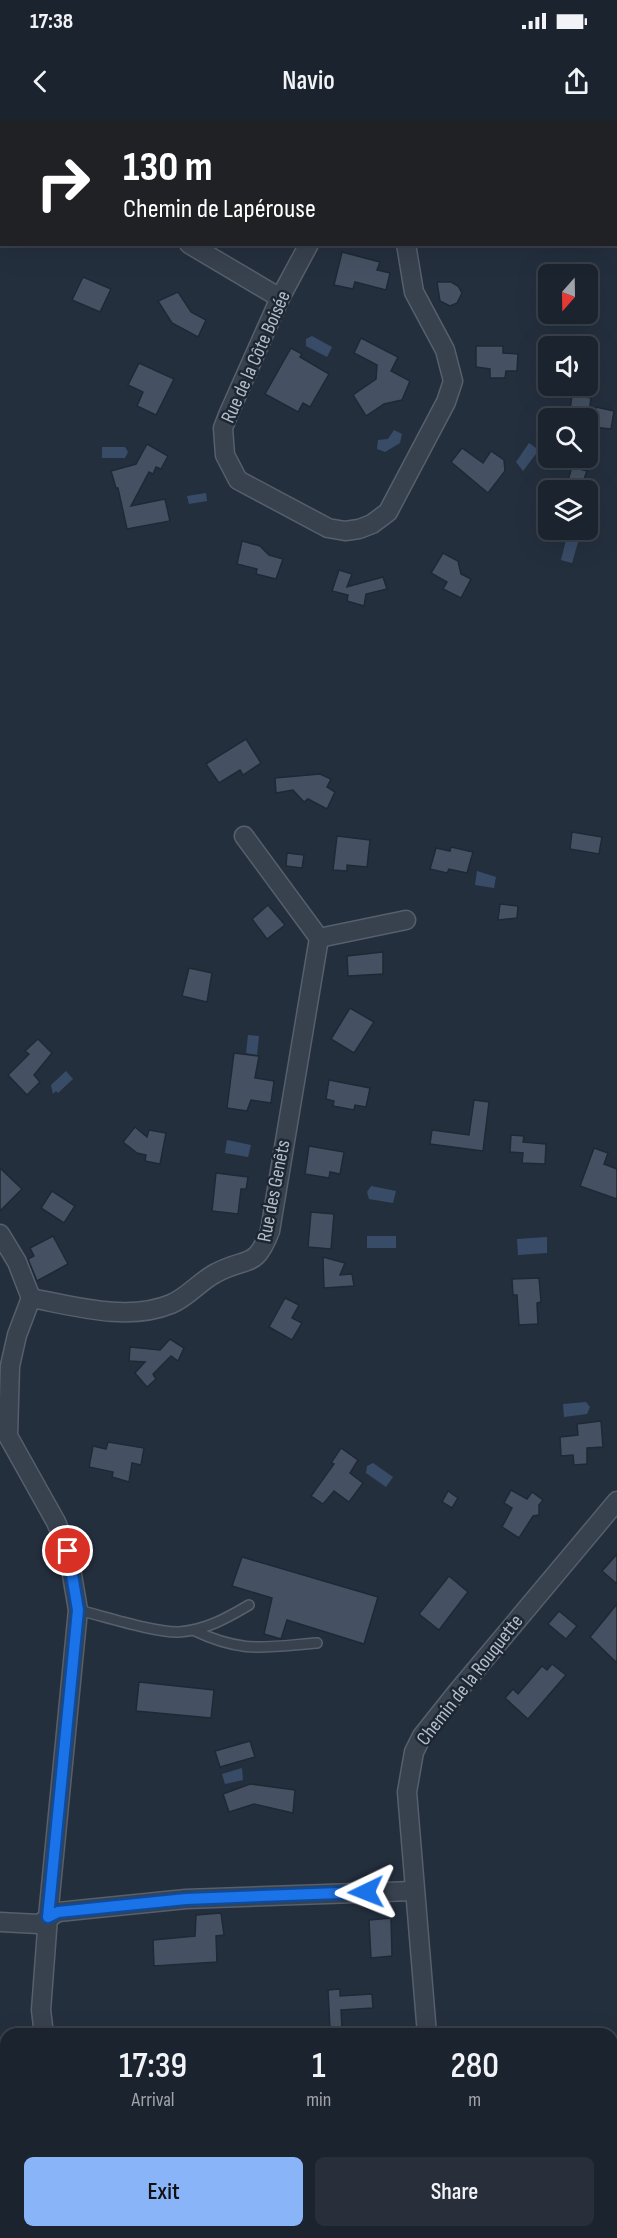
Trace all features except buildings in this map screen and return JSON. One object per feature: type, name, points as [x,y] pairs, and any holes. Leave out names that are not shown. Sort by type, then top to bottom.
[{"type":"street","points":[[192,246],[280,298]]},
{"type":"street","name":"Rue de la Côte Boisée","points":[[308,246],[280,298],[228,415],[223,428],[225,455],[238,480],[328,528],[345,531],[372,524],[388,512],[399,496],[446,402],[453,381],[445,350],[414,292],[406,246]]},
{"type":"street","points":[[244,836],[319,938],[406,920]]},
{"type":"street","name":"Rue des Genêts","points":[[27,1306],[120,1312],[152,1310],[172,1304],[201,1280],[219,1271],[256,1258],[270,1231],[319,938]]},
{"type":"street","points":[[0,1234],[17,1262],[27,1306],[10,1366],[8,1437],[56,1522],[68,1551],[78,1610],[48,1917],[41,2010],[43,2028]]},
{"type":"street","name":"Chemin de la Rouquette","points":[[426,2028],[407,1792],[414,1752],[422,1736],[457,1692],[617,1501]]},
{"type":"street","points":[[0,1922],[39,1924],[58,1912],[186,1899],[414,1891]]},
{"type":"lane","points":[[78,1610],[177,1632],[193,1630],[222,1621],[249,1605]]},
{"type":"lane","points":[[193,1630],[215,1640],[249,1649],[317,1643]]},
{"type":"water","points":[[312,336],[332,347],[327,357],[306,346],[306,339]]},
{"type":"water","points":[[394,430],[402,434],[400,443],[385,452],[377,449],[378,440],[388,439]]},
{"type":"water","points":[[529,443],[538,449],[523,471],[516,462]]},
{"type":"water","points":[[102,447],[125,447],[128,452],[125,458],[102,458]]},
{"type":"water","points":[[206,493],[207,501],[189,504],[187,496]]},
{"type":"water","points":[[566,540],[579,540],[572,563],[561,560]]},
{"type":"water","points":[[477,871],[496,877],[494,888],[475,885]]},
{"type":"water","points":[[248,1035],[259,1036],[257,1055],[246,1053]]},
{"type":"water","points":[[66,1071],[73,1079],[58,1093],[56,1091],[53,1094],[51,1085]]},
{"type":"water","points":[[227,1140],[251,1145],[248,1157],[225,1153]]},
{"type":"water","points":[[371,1186],[396,1191],[393,1203],[369,1199],[367,1192]]},
{"type":"water","points":[[367,1236],[396,1236],[396,1248],[367,1248]]},
{"type":"water","points":[[547,1237],[547,1253],[518,1255],[517,1239]]},
{"type":"water","points":[[586,1402],[590,1407],[587,1414],[564,1417],[563,1404]]},
{"type":"water","points":[[373,1463],[393,1477],[386,1487],[366,1473],[367,1466]]},
{"type":"water","points":[[242,1768],[243,1780],[225,1784],[222,1774]]},
{"type":"route","points":[[68,1551],[78,1610],[48,1917],[58,1912],[186,1899],[366,1892]]}]
